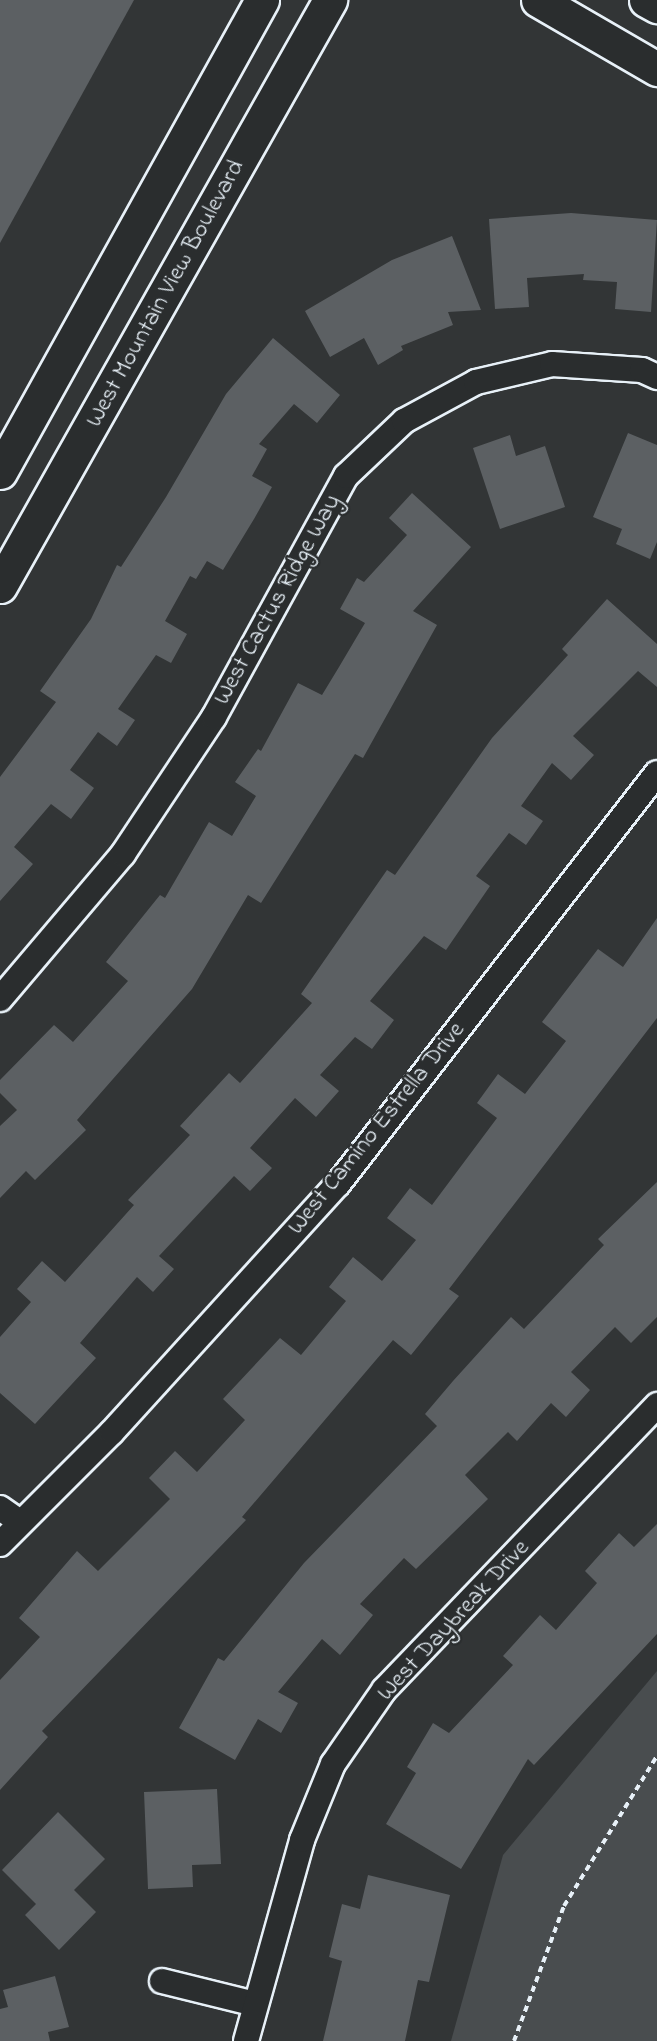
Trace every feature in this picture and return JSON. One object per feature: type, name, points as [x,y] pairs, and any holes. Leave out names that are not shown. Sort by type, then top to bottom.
[{"type":"street","points":[[0,472],[262,0]]},
{"type":"street","name":"West Mountain View Boulevard","points":[[0,586],[330,0]]},
{"type":"street","points":[[538,0],[657,69]]},
{"type":"street","points":[[646,0],[657,6]]},
{"type":"street","name":"West Cactus Ridge Way","points":[[0,999],[123,854],[214,717],[346,476],[404,421],[476,382],[552,364],[642,370],[657,377]]},
{"type":"street","name":"West Camino Estrella Drive","points":[[0,1544],[112,1432],[338,1184],[657,773]]},
{"type":"street","name":"West Daybreak Drive","points":[[246,2041],[302,1840],[333,1764],[384,1690],[657,1405]]},
{"type":"street","points":[[0,1508],[20,1522]]},
{"type":"street","points":[[162,1981],[255,2004]]},
{"type":"path","points":[[514,2041],[564,1905],[657,1756]]},
{"type":"shaded area","points":[[657,1671],[657,2041],[451,2041],[503,1855]]},
{"type":"building","points":[[0,0],[134,0],[0,243]]},
{"type":"building","points":[[571,213],[657,220],[651,312],[615,309],[617,282],[583,280],[584,274],[527,278],[529,307],[495,309],[489,219]]},
{"type":"building","points":[[452,236],[481,310],[448,312],[453,325],[401,346],[403,350],[378,365],[364,338],[330,357],[305,311],[392,260]]},
{"type":"building","points":[[273,338],[340,395],[317,423],[294,404],[259,444],[267,449],[252,476],[272,487],[254,519],[223,570],[207,561],[196,579],[190,576],[165,621],[187,634],[171,663],[156,655],[118,709],[135,720],[117,746],[98,732],[70,770],[94,788],[71,819],[51,804],[14,847],[33,864],[0,901],[0,777],[56,702],[40,691],[91,619],[117,565],[121,567],[166,497],[226,394]]},
{"type":"building","points":[[628,433],[657,445],[657,542],[650,559],[616,544],[622,529],[593,517]]},
{"type":"building","points":[[510,435],[516,456],[545,446],[565,507],[500,529],[473,448]]},
{"type":"building","points":[[412,493],[471,547],[413,611],[437,625],[363,758],[355,754],[261,903],[248,895],[192,989],[77,1120],[86,1130],[35,1180],[26,1171],[0,1198],[0,1126],[17,1110],[0,1093],[0,1080],[54,1025],[73,1042],[128,981],[106,962],[160,895],[165,898],[209,822],[232,836],[256,796],[235,782],[258,749],[261,751],[298,683],[322,695],[365,623],[340,609],[357,578],[364,582],[407,535],[389,518]]},
{"type":"building","points":[[607,599],[657,644],[657,687],[638,671],[573,736],[594,755],[571,780],[552,763],[521,806],[543,821],[526,845],[509,833],[476,876],[490,886],[446,950],[424,936],[370,1001],[394,1020],[372,1049],[355,1037],[320,1075],[339,1091],[316,1117],[295,1098],[250,1148],[272,1168],[250,1191],[234,1176],[159,1256],[174,1269],[153,1292],[137,1277],[80,1343],[96,1358],[35,1424],[0,1393],[0,1337],[31,1302],[17,1289],[42,1261],[65,1282],[134,1205],[128,1200],[190,1135],[180,1126],[229,1073],[240,1083],[312,1003],[301,994],[387,870],[395,875],[492,738],[568,655],[562,649]]},
{"type":"building","points":[[657,918],[657,1018],[449,1289],[459,1296],[411,1355],[393,1340],[242,1517],[246,1520],[42,1731],[48,1737],[0,1790],[0,1680],[40,1637],[19,1618],[77,1551],[98,1571],[170,1499],[149,1478],[175,1451],[197,1472],[245,1420],[223,1399],[280,1338],[301,1355],[346,1301],[329,1287],[353,1257],[382,1281],[416,1240],[387,1218],[410,1188],[432,1205],[497,1118],[477,1103],[498,1074],[525,1094],[566,1041],[542,1022],[598,949],[623,967]]},
{"type":"building","points":[[657,1182],[657,1317],[631,1343],[615,1327],[571,1372],[590,1390],[566,1417],[551,1403],[517,1441],[508,1432],[465,1475],[488,1499],[416,1569],[404,1558],[360,1604],[373,1615],[340,1655],[322,1639],[278,1692],[298,1703],[281,1733],[258,1719],[235,1760],[179,1728],[218,1658],[224,1661],[304,1563],[437,1426],[425,1414],[453,1381],[511,1317],[524,1329],[604,1245],[598,1239]]},
{"type":"building","points":[[657,1524],[657,1634],[534,1765],[528,1759],[461,1869],[386,1824],[416,1773],[407,1767],[433,1723],[449,1733],[513,1665],[503,1656],[540,1615],[556,1630],[597,1583],[585,1571],[619,1533],[634,1547]]},
{"type":"building","points":[[217,1789],[221,1864],[192,1865],[193,1887],[148,1889],[144,1792]]},
{"type":"building","points":[[58,1812],[105,1859],[74,1890],[96,1912],[59,1950],[25,1915],[36,1904],[2,1870]]},
{"type":"building","points":[[368,1875],[450,1895],[429,1982],[418,1980],[405,2041],[323,2041],[342,1961],[329,1957],[342,1904],[360,1909]]},
{"type":"building","points":[[55,1976],[69,2027],[48,2032],[50,2041],[0,2041],[0,2009],[8,2007],[3,1990]]}]
